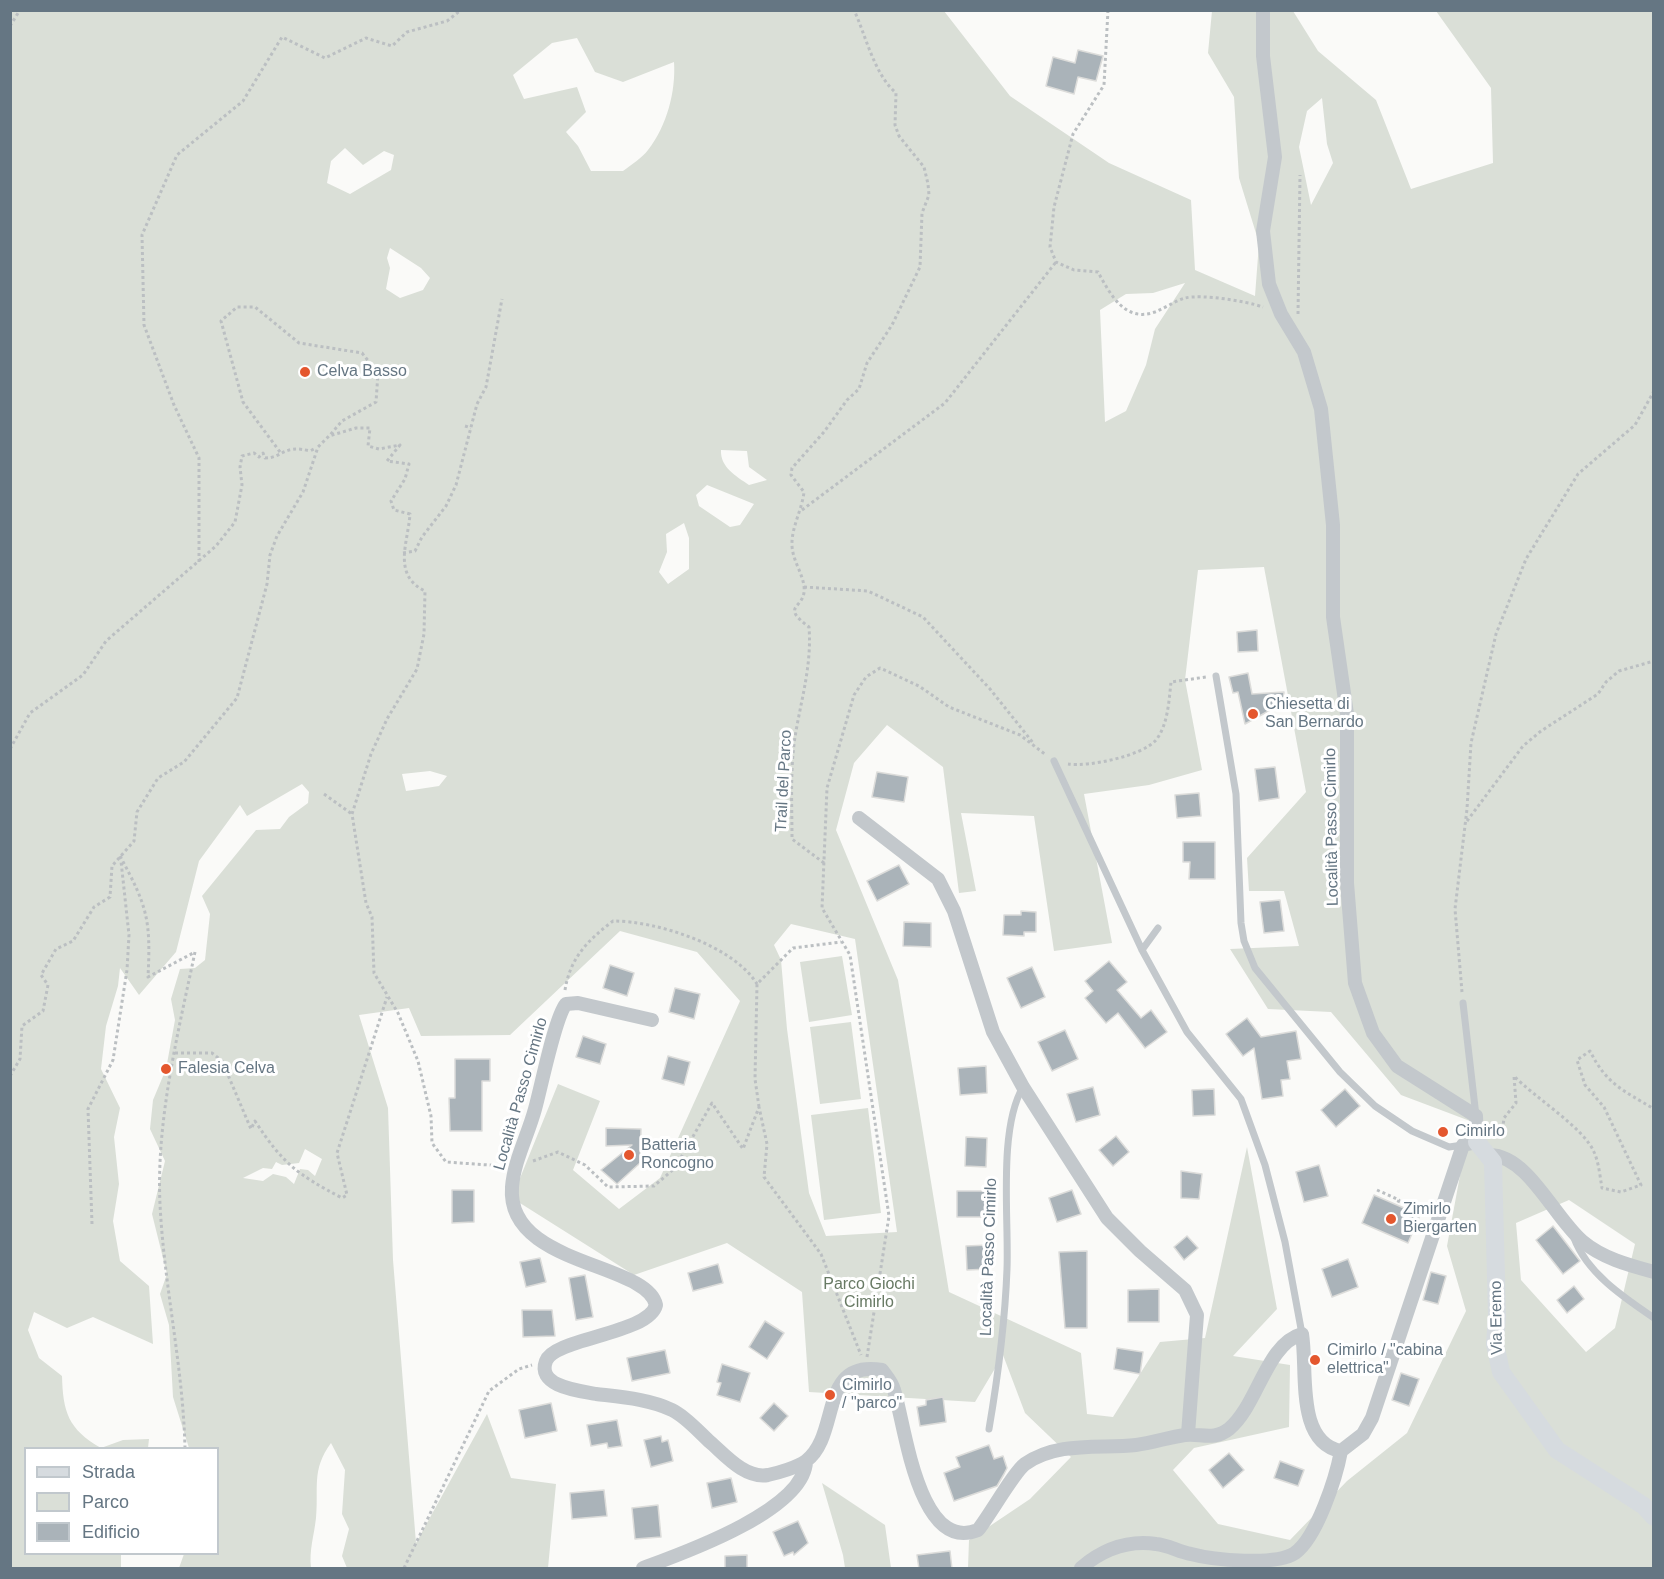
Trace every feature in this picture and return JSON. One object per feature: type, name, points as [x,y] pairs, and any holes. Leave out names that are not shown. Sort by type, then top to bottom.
[{"type":"street","name":"Località Passo Cimirlo","points":[[1263,10],[1263,56],[1275,157],[1263,231],[1269,284],[1281,314],[1304,352],[1321,409],[1333,525],[1333,617],[1347,714],[1347,883],[1355,983],[1373,1033],[1397,1066],[1476,1116]]},
{"type":"street","points":[[859,818],[938,879],[952,905],[993,1032],[1023,1087],[1107,1218],[1140,1251],[1185,1290],[1197,1315],[1188,1434]]},
{"type":"street","name":"Località Passo Cimirlo","points":[[545,1361],[551,1354],[569,1344],[597,1338],[655,1312],[656,1305],[650,1291],[640,1284],[594,1268],[530,1234],[520,1223],[514,1209],[512,1188],[515,1166],[527,1137],[563,1008],[571,1002],[651,1020]]},
{"type":"street","points":[[1081,1569],[1106,1550],[1131,1544],[1157,1544],[1192,1555],[1250,1560],[1282,1559],[1295,1553],[1315,1528],[1341,1451],[1363,1434],[1372,1418],[1476,1147],[1476,1116]]},
{"type":"street","points":[[1476,1147],[1506,1157],[1523,1171],[1583,1242],[1619,1263],[1653,1272]]},
{"type":"street","name":"Via Eremo","points":[[1476,1147],[1493,1162],[1495,1180],[1496,1344],[1501,1372],[1557,1450],[1650,1511]]},
{"type":"street","points":[[643,1569],[717,1541],[783,1500],[801,1482],[806,1461],[819,1441],[839,1387],[849,1374],[865,1368],[882,1370],[891,1381],[910,1466],[940,1522],[956,1534],[966,1535],[978,1530],[1024,1464],[1048,1453],[1092,1445],[1136,1445],[1188,1434],[1198,1437],[1213,1436],[1228,1429],[1249,1403],[1282,1346],[1291,1338],[1302,1335],[1311,1424],[1321,1443],[1341,1451]]},
{"type":"street","points":[[545,1361],[548,1376],[555,1384],[570,1390],[630,1399],[673,1410],[729,1460],[756,1474],[766,1475],[806,1461]]},
{"type":"lane","points":[[1216,676],[1236,794],[1241,923],[1255,968],[1340,1072],[1375,1107],[1412,1131],[1449,1147],[1476,1147]]},
{"type":"lane","points":[[1054,761],[1142,950],[1187,1032],[1241,1099],[1265,1165],[1285,1242],[1302,1335]]},
{"type":"lane","points":[[1142,950],[1158,928]]},
{"type":"lane","points":[[1463,1003],[1476,1116]]},
{"type":"lane","name":"Località Passo Cimirlo","points":[[989,1429],[1003,1340],[1008,1144],[1014,1102],[1023,1087]]},
{"type":"lane","points":[[1571,1230],[1581,1257],[1604,1279],[1653,1318]]},
{"type":"path","points":[[10,26],[20,10]]},
{"type":"path","points":[[199,562],[199,458],[174,405],[144,325],[142,235],[177,155],[243,101],[282,37],[325,58],[366,38],[392,46],[407,32],[447,21],[461,10]]},
{"type":"path","points":[[854,10],[875,60],[896,93],[895,125],[899,135],[924,167],[929,195],[922,213],[920,267],[909,295],[867,363],[859,389],[847,400],[797,466],[792,468],[791,475],[804,492],[792,545],[794,561],[804,587],[868,591],[923,617],[990,689],[1038,750]]},
{"type":"path","points":[[1108,10],[1104,85],[1073,135],[1054,207],[1050,247],[1056,262],[1074,270],[1098,272],[1114,302],[1135,314],[1153,313],[1186,298],[1244,300],[1281,314]]},
{"type":"path","points":[[1297,339],[1300,175]]},
{"type":"path","points":[[801,511],[945,403],[1056,262]]},
{"type":"path","points":[[403,553],[416,551],[422,537],[446,506],[456,485],[477,404],[486,387],[502,299]]},
{"type":"path","points":[[10,749],[30,713],[83,675],[106,640],[216,546],[235,522],[242,485],[240,467],[242,456],[254,453],[259,457],[264,453],[265,458],[272,458],[280,452],[296,447],[310,451],[318,447],[342,421],[376,402],[378,373],[362,353],[299,343],[255,307],[237,307],[221,321],[243,402],[280,452]]},
{"type":"path","points":[[1463,1003],[1455,909],[1466,823],[1471,743],[1496,634],[1526,559],[1578,474],[1635,425],[1653,391]]},
{"type":"path","points":[[465,426],[471,428]]},
{"type":"path","points":[[329,436],[356,428],[370,428],[368,446],[379,449],[400,445],[387,461],[409,464],[405,479],[392,501],[394,510],[411,514],[403,553],[407,578],[415,586],[425,591],[424,634],[417,669],[387,718],[371,754],[352,814],[366,903],[372,917],[374,973],[398,1013],[418,1061],[431,1116],[432,1143],[446,1162],[515,1166],[558,1152],[585,1165],[608,1186],[654,1186],[675,1168],[712,1103],[743,1149],[759,1107]]},
{"type":"path","points":[[10,1076],[20,1059],[22,1026],[44,1011],[48,985],[41,975],[57,949],[73,941],[94,907],[110,897],[112,866],[134,841],[137,812],[158,778],[184,762],[237,698],[267,584],[270,555],[277,536],[303,492],[318,447]]},
{"type":"path","name":"Trail del Parco","points":[[804,587],[802,599],[795,605],[794,612],[797,619],[808,627],[809,636],[808,679],[795,737],[792,838],[824,863]]},
{"type":"path","points":[[1466,823],[1523,746],[1540,731],[1598,694],[1606,682],[1619,671],[1653,661]]},
{"type":"path","points":[[865,1368],[889,1216],[850,955],[822,908],[827,788],[855,695],[866,677],[880,668],[920,686],[949,706],[1020,735],[1054,761],[1095,764],[1136,751],[1156,740],[1167,712],[1171,682],[1216,676]]},
{"type":"path","points":[[324,794],[352,814]]},
{"type":"path","points":[[120,856],[143,900],[150,933],[148,976],[195,952],[165,1102],[160,1203],[184,1413],[185,1447]]},
{"type":"path","points":[[92,1224],[88,1109],[113,1060],[129,935],[120,856]]},
{"type":"path","points":[[563,1008],[567,976],[579,951],[613,921],[637,921],[695,939],[749,971],[757,984],[755,1079],[767,1144],[764,1176],[820,1254],[865,1368]]},
{"type":"path","points":[[757,984],[793,948],[841,942]]},
{"type":"path","points":[[174,1053],[212,1053],[222,1061],[252,1129],[255,1120],[274,1151],[303,1178],[342,1198],[347,1195],[337,1153],[387,997]]},
{"type":"path","points":[[1476,1116],[1502,1134],[1504,1118],[1516,1103],[1514,1076],[1528,1091],[1581,1133],[1594,1151],[1602,1188],[1621,1192],[1641,1185],[1604,1107],[1585,1084],[1577,1060],[1590,1051],[1601,1072],[1616,1087],[1653,1109]]},
{"type":"path","points":[[1377,1190],[1399,1200],[1397,1205]]},
{"type":"path","points":[[404,1569],[489,1391],[519,1369],[545,1361]]},
{"type":"green space","name":"Parco Giochi Cimirlo","points":[[11,11],[944,11],[1010,96],[1109,163],[1191,200],[1195,270],[1255,296],[1259,243],[1239,178],[1234,97],[1208,53],[1212,11],[1293,11],[1318,51],[1376,100],[1411,189],[1493,163],[1491,88],[1436,11],[1653,11],[1653,1568],[968,1568],[969,1540],[1030,1499],[1071,1457],[1025,1413],[1003,1355],[975,1402],[809,1392],[802,1292],[727,1243],[634,1275],[512,1198],[558,1084],[600,1101],[573,1170],[619,1209],[660,1178],[740,1001],[697,952],[620,931],[510,1035],[421,1036],[409,1008],[359,1015],[388,1108],[393,1260],[416,1543],[487,1414],[511,1478],[556,1484],[548,1568],[347,1568],[342,1556],[349,1529],[342,1514],[345,1470],[331,1443],[318,1471],[311,1568],[179,1568],[184,1555],[219,1555],[219,1447],[189,1447],[173,1397],[169,1325],[160,1294],[167,1274],[152,1214],[165,1161],[150,1129],[153,1100],[166,1069],[175,1020],[171,999],[180,969],[195,968],[205,960],[210,914],[202,896],[256,830],[280,829],[289,817],[308,803],[309,792],[302,784],[247,816],[240,805],[199,861],[176,952],[139,995],[120,968],[118,986],[106,1026],[101,1069],[120,1108],[114,1137],[119,1184],[113,1221],[120,1261],[149,1286],[153,1344],[93,1317],[67,1328],[34,1312],[28,1330],[39,1358],[62,1376],[66,1410],[74,1426],[99,1447],[24,1447],[24,1555],[121,1555],[121,1568],[11,1568]],"holes":[[[577,38],[595,72],[623,82],[674,62],[672,96],[655,141],[646,153],[623,171],[591,171],[578,146],[566,132],[586,112],[577,87],[524,99],[513,75],[552,43]],[[1322,98],[1327,144],[1333,163],[1311,205],[1299,147],[1307,111]],[[345,148],[363,165],[384,151],[394,155],[391,170],[350,194],[327,183],[331,161]],[[390,248],[421,268],[430,278],[423,290],[400,298],[386,289],[390,268],[387,258]],[[1185,283],[1155,329],[1146,365],[1126,411],[1105,422],[1100,310],[1126,294],[1153,293]],[[721,450],[747,451],[749,467],[767,480],[749,485],[734,474],[723,461]],[[707,485],[754,504],[740,525],[730,527],[699,506],[696,495]],[[684,523],[689,538],[689,569],[668,584],[659,572],[667,552],[666,534]],[[1264,567],[1306,792],[1247,858],[1249,891],[1284,891],[1299,946],[1230,949],[1268,1009],[1331,1012],[1401,1095],[1470,1121],[1447,1246],[1466,1311],[1407,1433],[1347,1481],[1290,1540],[1218,1524],[1173,1470],[1194,1448],[1289,1427],[1290,1365],[1233,1356],[1277,1309],[1247,1147],[1205,1338],[1160,1342],[1113,1417],[1087,1414],[1081,1353],[949,1292],[898,980],[836,830],[854,763],[887,725],[943,767],[959,893],[976,891],[961,813],[1034,816],[1054,951],[1112,943],[1084,794],[1149,785],[1202,770],[1185,680],[1198,570]],[[430,771],[447,776],[439,786],[406,791],[402,774]],[[791,924],[855,939],[897,1232],[826,1236],[809,1193],[787,1029],[781,960],[774,945]],[[305,1149],[322,1159],[315,1176],[308,1170],[300,1169],[294,1184],[286,1177],[273,1174],[263,1181],[243,1178],[263,1168],[272,1169],[276,1162],[282,1165],[299,1163]],[[1569,1200],[1635,1244],[1615,1328],[1586,1352],[1521,1280],[1516,1223]]]},
{"type":"green space","points":[[842,956],[852,1015],[809,1022],[800,962]]},
{"type":"green space","points":[[851,1022],[861,1099],[820,1104],[810,1027]]},
{"type":"green space","points":[[868,1108],[881,1213],[824,1220],[811,1115]]},
{"type":"green space","points":[[149,1439],[148,1447],[104,1447],[123,1440]]},
{"type":"green space","points":[[822,1483],[885,1525],[891,1568],[845,1568]]},
{"type":"building","points":[[1078,50],[1103,56],[1096,81],[1078,77],[1074,94],[1046,86],[1053,57],[1075,63]]},
{"type":"building","points":[[1257,630],[1258,651],[1238,652],[1237,632]]},
{"type":"building","name":"Chiesetta di San Bernardo","points":[[1248,673],[1252,694],[1284,692],[1283,703],[1245,724],[1238,692],[1233,693],[1229,677]]},
{"type":"building","points":[[1275,767],[1279,798],[1259,801],[1255,769]]},
{"type":"building","points":[[877,772],[908,777],[904,802],[872,797]]},
{"type":"building","points":[[1199,793],[1201,816],[1177,818],[1175,795]]},
{"type":"building","points":[[1183,842],[1215,842],[1215,879],[1189,879],[1190,862],[1183,862]]},
{"type":"building","points":[[899,865],[909,884],[877,901],[867,881]]},
{"type":"building","points":[[1280,900],[1284,931],[1264,933],[1260,902]]},
{"type":"building","points":[[1021,911],[1036,912],[1036,932],[1024,932],[1024,936],[1003,935],[1004,915],[1021,915]]},
{"type":"building","points":[[904,922],[931,923],[931,947],[903,946]]},
{"type":"building","points":[[1109,961],[1127,982],[1117,990],[1141,1018],[1151,1010],[1167,1032],[1145,1048],[1118,1013],[1106,1023],[1085,998],[1093,991],[1085,981]]},
{"type":"building","points":[[610,965],[634,973],[627,996],[603,988]]},
{"type":"building","points":[[1032,967],[1045,997],[1021,1008],[1007,978]]},
{"type":"building","points":[[675,988],[700,994],[694,1019],[669,1012]]},
{"type":"building","points":[[1247,1018],[1261,1037],[1296,1031],[1301,1059],[1287,1061],[1290,1079],[1281,1080],[1283,1096],[1262,1099],[1254,1048],[1243,1056],[1226,1034]]},
{"type":"building","points":[[1065,1030],[1078,1059],[1052,1071],[1038,1042]]},
{"type":"building","points":[[583,1036],[606,1044],[600,1064],[576,1057]]},
{"type":"building","points":[[668,1056],[690,1062],[684,1085],[662,1079]]},
{"type":"building","points":[[455,1059],[490,1059],[490,1081],[482,1081],[482,1131],[450,1131],[449,1098],[455,1098]]},
{"type":"building","points":[[986,1066],[987,1093],[960,1095],[958,1068]]},
{"type":"building","points":[[1093,1087],[1100,1115],[1076,1122],[1067,1094]]},
{"type":"building","points":[[1214,1089],[1215,1115],[1193,1116],[1192,1090]]},
{"type":"building","points":[[1345,1089],[1360,1106],[1336,1127],[1321,1110]]},
{"type":"building","name":"Batteria Roncogno","points":[[606,1128],[641,1129],[640,1163],[617,1184],[601,1170],[632,1145],[606,1146]]},
{"type":"building","points":[[1116,1136],[1129,1152],[1113,1166],[1099,1150]]},
{"type":"building","points":[[966,1137],[987,1138],[986,1167],[965,1166]]},
{"type":"building","points":[[1319,1165],[1328,1196],[1304,1202],[1296,1172]]},
{"type":"building","points":[[1181,1171],[1202,1174],[1199,1199],[1181,1198]]},
{"type":"building","points":[[452,1190],[474,1190],[474,1222],[452,1223]]},
{"type":"building","points":[[1072,1190],[1081,1214],[1057,1222],[1049,1198]]},
{"type":"building","points":[[957,1191],[986,1191],[986,1217],[957,1217]]},
{"type":"building","name":"Zimirlo Biergarten","points":[[1374,1195],[1420,1215],[1408,1243],[1362,1223]]},
{"type":"building","points":[[1553,1226],[1580,1261],[1563,1274],[1536,1240]]},
{"type":"building","points":[[1187,1236],[1198,1248],[1184,1260],[1174,1247]]},
{"type":"building","points":[[989,1245],[990,1269],[967,1270],[966,1246]]},
{"type":"building","points":[[1087,1251],[1087,1328],[1065,1328],[1059,1252]]},
{"type":"building","points":[[540,1258],[546,1282],[526,1287],[520,1262]]},
{"type":"building","points":[[1348,1259],[1358,1287],[1332,1297],[1322,1269]]},
{"type":"building","points":[[718,1264],[723,1283],[693,1291],[688,1273]]},
{"type":"building","points":[[1431,1272],[1446,1276],[1438,1304],[1423,1300]]},
{"type":"building","points":[[585,1275],[593,1317],[576,1320],[569,1278]]},
{"type":"building","points":[[1574,1286],[1584,1299],[1567,1313],[1557,1300]]},
{"type":"building","points":[[1159,1289],[1159,1322],[1128,1322],[1128,1290]]},
{"type":"building","points":[[522,1310],[552,1310],[555,1336],[523,1337]]},
{"type":"building","points":[[765,1321],[784,1333],[767,1359],[749,1347]]},
{"type":"building","points":[[1117,1348],[1143,1352],[1140,1374],[1114,1369]]},
{"type":"building","points":[[665,1350],[670,1373],[632,1381],[627,1358]]},
{"type":"building","points":[[722,1364],[750,1373],[740,1402],[717,1395],[721,1383],[717,1382]]},
{"type":"building","points":[[1401,1373],[1419,1379],[1409,1406],[1392,1400]]},
{"type":"building","points":[[943,1397],[946,1422],[920,1426],[917,1407],[926,1405],[926,1400]]},
{"type":"building","points":[[551,1403],[557,1431],[525,1438],[519,1410]]},
{"type":"building","points":[[774,1403],[788,1416],[774,1431],[760,1418]]},
{"type":"building","points":[[617,1420],[622,1446],[608,1448],[607,1443],[591,1446],[587,1425]]},
{"type":"building","points":[[661,1436],[662,1442],[668,1440],[673,1461],[651,1467],[644,1440]]},
{"type":"building","points":[[989,1445],[994,1459],[1003,1456],[1007,1468],[997,1486],[954,1501],[944,1473],[960,1467],[956,1457]]},
{"type":"building","points":[[1229,1453],[1244,1470],[1223,1488],[1209,1470]]},
{"type":"building","points":[[1280,1461],[1304,1470],[1298,1486],[1274,1478]]},
{"type":"building","points":[[731,1478],[737,1502],[712,1508],[707,1483]]},
{"type":"building","points":[[604,1490],[607,1516],[572,1519],[570,1493]]},
{"type":"building","points":[[658,1505],[661,1537],[635,1539],[632,1508]]},
{"type":"building","points":[[798,1521],[808,1543],[794,1555],[793,1552],[784,1556],[773,1532]]},
{"type":"building","points":[[950,1551],[952,1569],[919,1569],[917,1555]]},
{"type":"building","points":[[747,1555],[747,1569],[725,1569],[725,1556]]},
{"type":"place","name":"Celva Basso","points":[[305,372]]},
{"type":"place","name":"Chiesetta di San Bernardo","points":[[1253,714]]},
{"type":"place","name":"Falesia Celva","points":[[166,1069]]},
{"type":"place","name":"Cimirlo","points":[[1443,1132]]},
{"type":"place","name":"Batteria Roncogno","points":[[629,1155]]},
{"type":"place","name":"Zimirlo Biergarten","points":[[1391,1219]]},
{"type":"place","name":"Cimirlo / \"cabina elettrica\"","points":[[1315,1360]]},
{"type":"place","name":"Cimirlo / \"parco\"","points":[[830,1395]]}]
